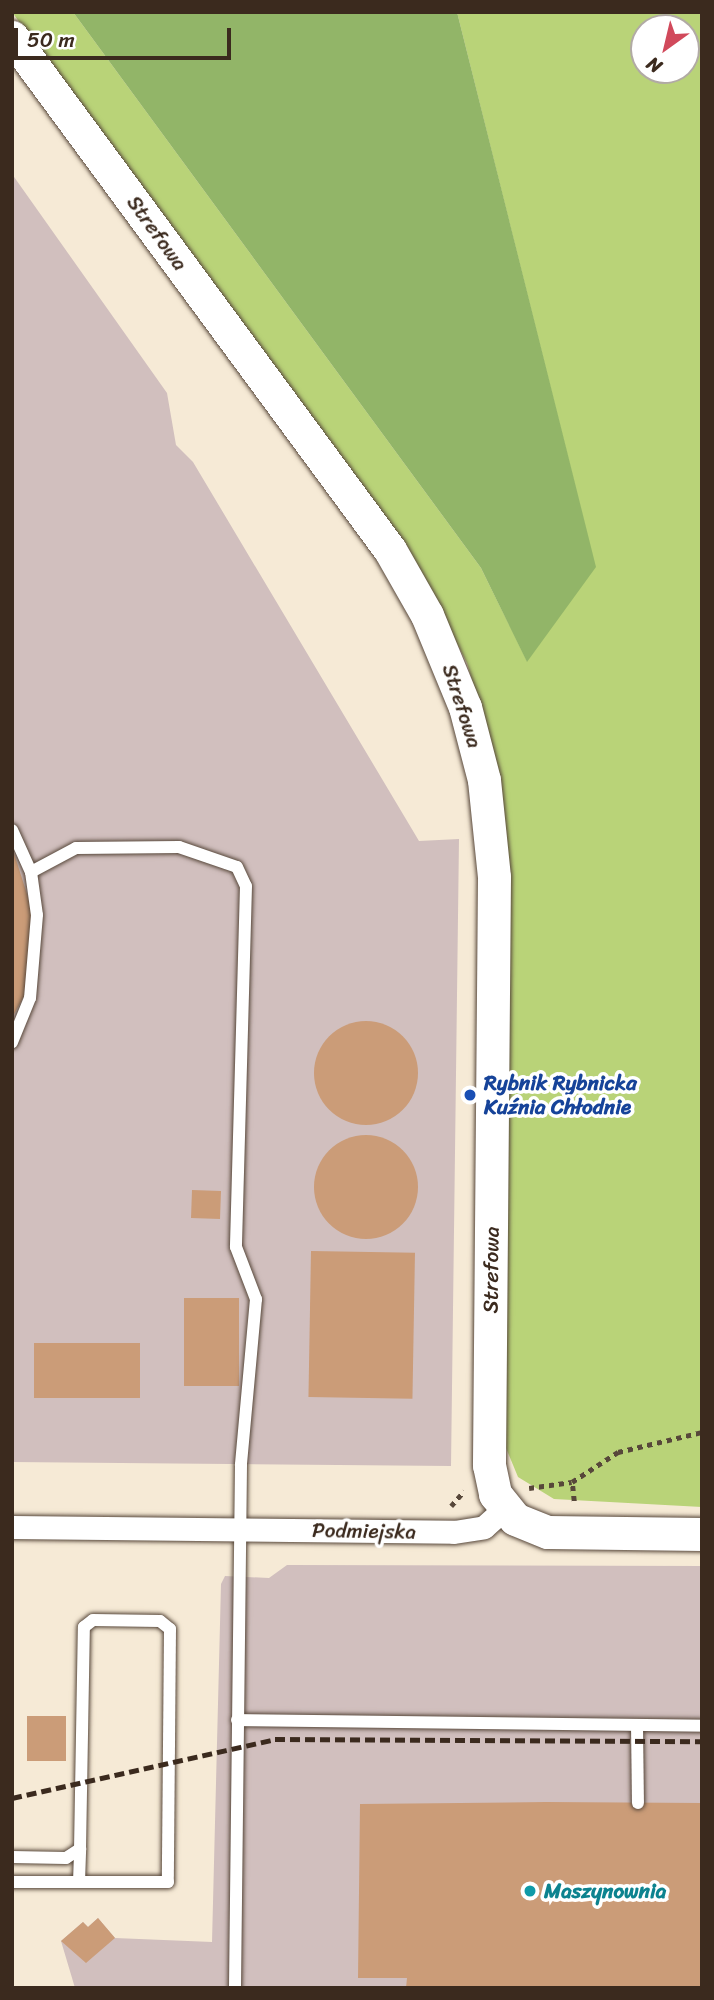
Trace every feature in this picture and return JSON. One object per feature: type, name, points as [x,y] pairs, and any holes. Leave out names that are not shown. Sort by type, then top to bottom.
[{"type":"street","name":"Strefowa","points":[[12,37],[390,550],[461,696],[484,780],[494,877],[489,1465],[504,1509]]},
{"type":"street","name":"Podmiejska","points":[[12,1527],[454,1532],[484,1527],[504,1509]]},
{"type":"street","points":[[504,1509],[530,1527],[578,1533],[702,1534]]},
{"type":"lane","points":[[12,830],[31,872],[37,959],[12,1042]]},
{"type":"lane","points":[[31,872],[76,848],[179,847],[237,867],[246,886],[236,1247],[256,1299],[242,1530],[235,1988]]},
{"type":"lane","points":[[12,1882],[79,1882],[167,1882],[170,1629],[160,1621],[93,1620],[84,1626],[79,1882]]},
{"type":"lane","points":[[237,1720],[702,1726]]},
{"type":"lane","points":[[638,1725],[638,1803]]},
{"type":"lane","points":[[12,1857],[66,1858],[80,1849]]},
{"type":"path","points":[[578,1533],[572,1482],[618,1452],[702,1432]]},
{"type":"path","points":[[440,1508],[455,1502],[469,1480]]},
{"type":"shaded area","points":[[12,174],[167,393],[176,445],[193,462],[419,841],[459,839],[451,1466],[12,1462]]},
{"type":"shaded area","points":[[287,1565],[702,1566],[702,1988],[75,1988],[61,1941],[83,1922],[88,1927],[98,1918],[115,1938],[212,1942],[221,1584],[225,1576],[269,1578]]},
{"type":"green space","points":[[12,12],[73,12],[481,568],[527,661],[595,566],[457,12],[702,12],[702,1507],[554,1499],[518,1477],[506,1448],[507,837],[498,770],[467,663],[428,587],[343,463]]},
{"type":"green space","points":[[73,12],[457,12],[596,567],[527,662],[481,568]]},
{"type":"building","points":[[12,847],[33,913],[24,996],[12,1018]]},
{"type":"building","points":[[366,1021],[386,1025],[403,1036],[414,1053],[418,1073],[414,1093],[403,1110],[386,1121],[366,1125],[346,1121],[329,1110],[318,1093],[314,1073],[318,1053],[329,1036],[346,1025]]},
{"type":"building","points":[[366,1135],[386,1139],[403,1150],[414,1167],[418,1187],[414,1207],[403,1224],[386,1235],[366,1239],[346,1235],[329,1224],[318,1207],[314,1187],[318,1167],[329,1150],[346,1139]]},
{"type":"building","points":[[192,1190],[221,1191],[220,1219],[191,1218]]},
{"type":"building","points":[[311,1251],[415,1253],[412,1399],[308,1397]]},
{"type":"building","points":[[184,1298],[239,1298],[239,1386],[184,1386]]},
{"type":"building","points":[[34,1343],[140,1343],[140,1398],[34,1398]]},
{"type":"building","points":[[27,1716],[66,1716],[66,1761],[27,1761]]},
{"type":"building","name":"Maszynownia","points":[[702,1803],[702,1988],[406,1988],[407,1978],[358,1978],[360,1804]]},
{"type":"building","points":[[98,1918],[115,1938],[86,1963],[61,1941],[83,1922],[88,1927]]},
{"type":"railway","points":[[12,1798],[275,1739],[702,1741]]},
{"type":"place","name":"Rybnik Rybnicka Kuźnia Chłodnie","points":[[470,1095]]},
{"type":"place","name":"Maszynownia","points":[[530,1891]]}]
